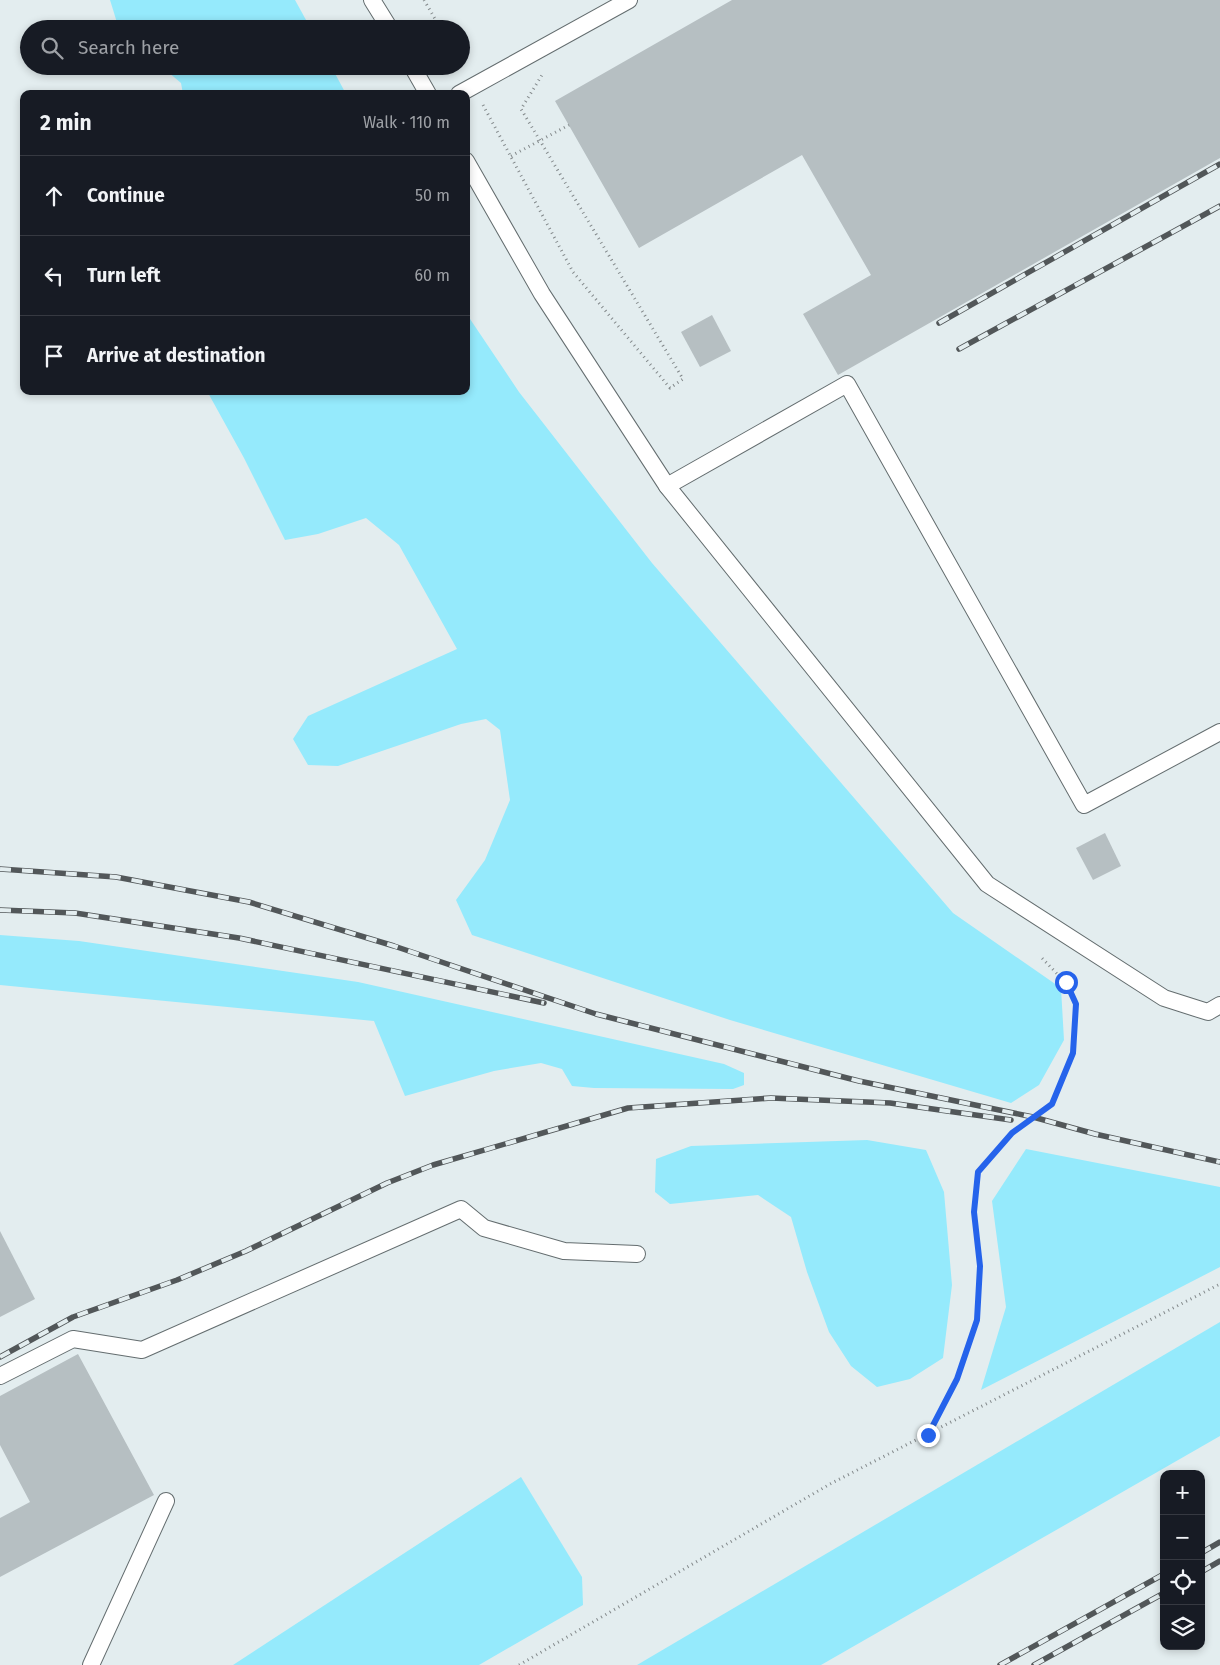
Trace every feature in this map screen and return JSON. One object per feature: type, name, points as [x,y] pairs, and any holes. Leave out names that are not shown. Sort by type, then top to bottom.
[{"type":"lane","points":[[372,0],[384,20]]},
{"type":"lane","points":[[466,90],[630,0]]},
{"type":"lane","points":[[417,75],[426,90]]},
{"type":"lane","points":[[470,168],[542,294],[667,486],[987,884],[1164,998],[1208,1012],[1220,1005]]},
{"type":"lane","points":[[667,486],[847,384],[1084,805],[1220,732]]},
{"type":"lane","points":[[0,1376],[73,1339],[142,1350],[460,1209],[484,1228],[564,1252],[637,1254]]},
{"type":"lane","points":[[90,1665],[166,1501]]},
{"type":"path","points":[[424,0],[436,20]]},
{"type":"path","points":[[470,96],[511,156],[573,272],[670,388],[683,379],[521,109],[545,71]]},
{"type":"path","points":[[511,156],[569,125]]},
{"type":"path","points":[[928,1435],[957,1379],[977,1320],[980,1266],[974,1212],[978,1172],[1012,1133],[1052,1104],[1073,1053],[1076,1004],[1066,982],[1040,956]]},
{"type":"path","points":[[519,1665],[830,1484],[1220,1284]]},
{"type":"shaded area","points":[[110,0],[295,0],[306,20],[116,20]]},
{"type":"shaded area","points":[[172,75],[336,75],[344,90],[182,90],[181,83]]},
{"type":"shaded area","points":[[470,319],[519,392],[652,563],[953,913],[1061,988],[1064,1040],[1039,1085],[1011,1103],[730,1020],[472,935],[456,900],[485,860],[510,800],[500,730],[486,719],[461,724],[338,766],[308,765],[293,739],[308,716],[457,649],[399,545],[366,518],[318,534],[285,540],[244,458],[209,395],[470,395]]},
{"type":"shaded area","points":[[0,935],[79,941],[358,982],[724,1064],[744,1073],[744,1085],[733,1089],[594,1088],[572,1086],[562,1069],[541,1063],[494,1071],[405,1096],[374,1021],[0,985]]},
{"type":"shaded area","points":[[867,1140],[926,1150],[944,1192],[952,1285],[943,1358],[910,1379],[877,1387],[851,1366],[829,1332],[807,1272],[791,1217],[758,1195],[670,1204],[655,1192],[656,1159],[691,1146]]},
{"type":"shaded area","points":[[1026,1149],[1220,1187],[1220,1267],[981,1390],[1006,1307],[992,1201]]},
{"type":"shaded area","points":[[1220,1322],[1220,1436],[821,1665],[637,1665]]},
{"type":"shaded area","points":[[521,1477],[582,1577],[583,1605],[479,1665],[233,1665]]},
{"type":"building","points":[[732,0],[1220,0],[1220,158],[838,375],[803,314],[871,275],[802,155],[639,248],[555,101]]},
{"type":"building","points":[[712,315],[731,351],[700,367],[681,332]]},
{"type":"building","points":[[1105,833],[1121,866],[1093,880],[1076,848]]},
{"type":"building","points":[[0,1231],[35,1299],[0,1317]]},
{"type":"building","points":[[78,1354],[154,1495],[0,1577],[0,1518],[30,1502],[0,1445],[0,1396]]},
{"type":"railway","points":[[939,323],[1220,164]]},
{"type":"railway","points":[[959,349],[1220,206]]},
{"type":"railway","points":[[0,869],[116,877],[249,902],[394,946],[596,1014],[859,1081],[1033,1117],[1095,1134],[1220,1162]]},
{"type":"railway","points":[[0,910],[75,913],[239,938],[544,1003]]},
{"type":"railway","points":[[0,1357],[73,1317],[177,1280],[246,1251],[387,1183],[433,1165],[628,1108],[771,1098],[890,1103],[1011,1120]]},
{"type":"railway","points":[[1205,1551],[1220,1542]]},
{"type":"railway","points":[[1205,1570],[1220,1561]]},
{"type":"railway","points":[[1000,1665],[1160,1576]]},
{"type":"railway","points":[[1034,1665],[1160,1595]]},
{"type":"route","points":[[928,1435],[957,1379],[977,1320],[980,1266],[974,1212],[978,1172],[1012,1133],[1052,1104],[1073,1053],[1076,1004],[1066,982]]}]
